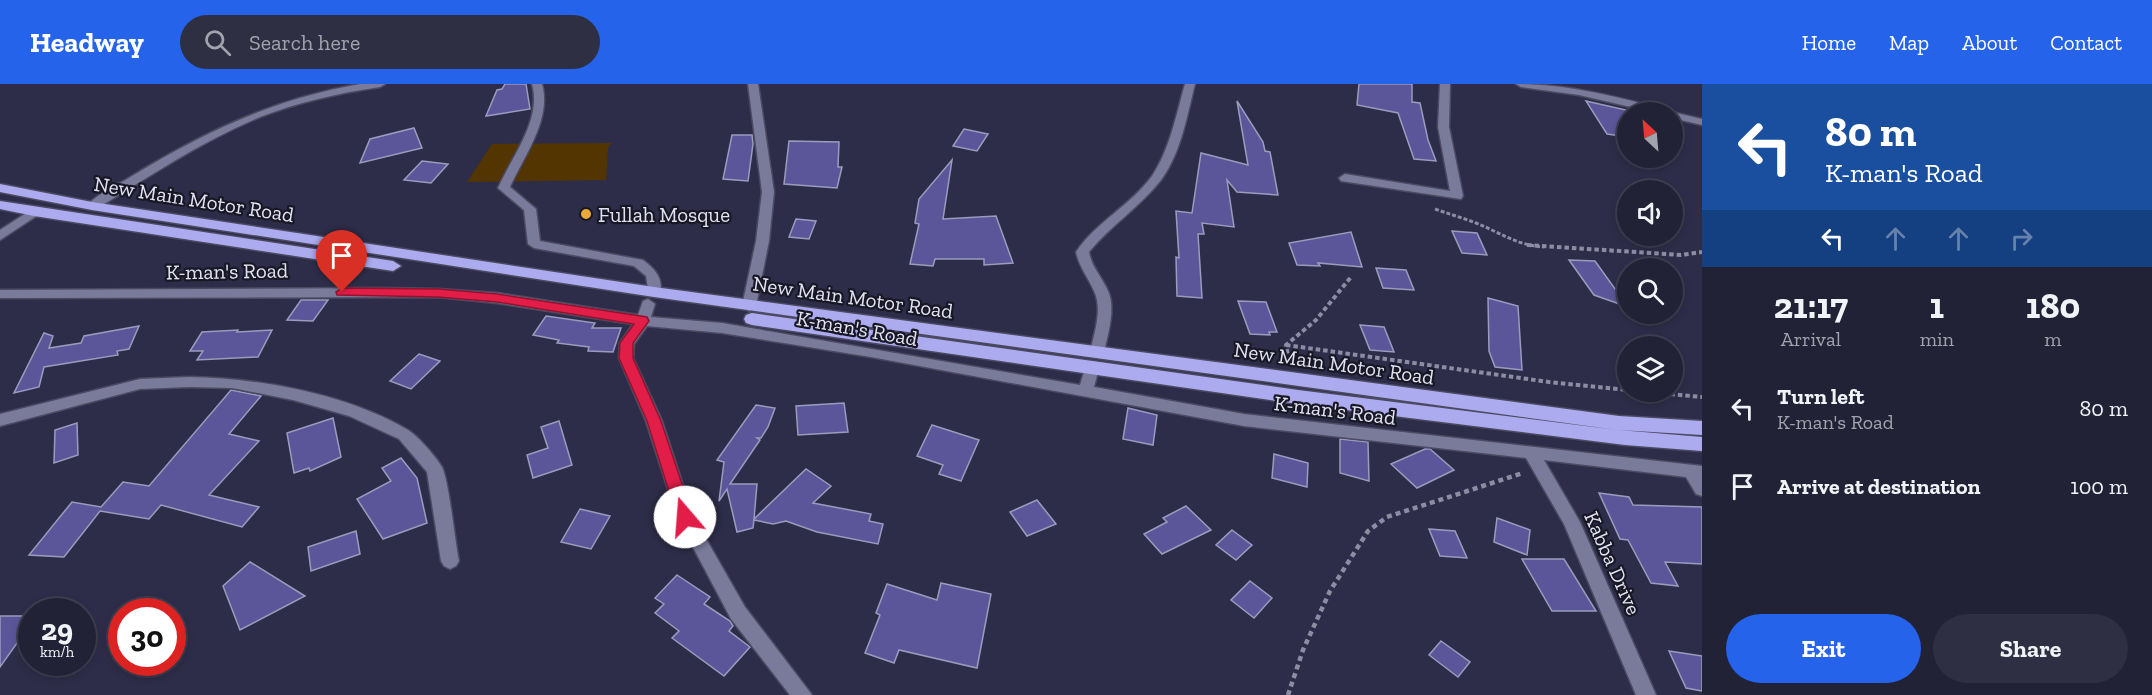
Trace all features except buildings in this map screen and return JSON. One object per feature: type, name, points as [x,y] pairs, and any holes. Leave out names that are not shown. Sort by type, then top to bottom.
[{"type":"highway","name":"New Main Motor Road","points":[[0,188],[92,206],[651,298],[874,344],[1095,360],[1292,380],[1618,423],[1702,428]]},
{"type":"highway","name":"New Main Motor Road","points":[[0,205],[34,212],[651,298],[749,306],[1590,434],[1702,444]]},
{"type":"street","points":[[92,206],[187,148],[254,115],[306,98],[380,84]]},
{"type":"street","points":[[537,84],[541,92],[537,116],[504,188],[530,209],[534,244],[638,263],[651,272],[655,282],[651,298],[643,321],[627,343],[626,358],[654,421],[685,517],[738,613],[802,695]]},
{"type":"street","points":[[749,306],[763,242],[767,204],[767,177],[753,84]]},
{"type":"street","points":[[1085,392],[1095,360],[1104,315],[1103,292],[1085,269],[1082,252],[1097,234],[1146,190],[1157,177],[1173,147],[1190,84]]},
{"type":"street","points":[[1345,178],[1457,196],[1442,130],[1441,108],[1445,84]]},
{"type":"street","points":[[1521,84],[1579,92],[1621,102]]},
{"type":"street","points":[[1683,118],[1702,122]]},
{"type":"street","points":[[0,236],[34,212]]},
{"type":"street","name":"K-man's Road","points":[[0,294],[438,293],[497,298],[643,321],[874,344],[1085,392],[1244,420],[1535,460],[1696,471]]},
{"type":"street","points":[[0,420],[140,384],[189,382],[232,383],[283,392],[354,412],[405,435],[435,470],[450,561]]},
{"type":"street","name":"Kabba Drive","points":[[1535,460],[1571,522],[1646,695]]},
{"type":"street","points":[[1696,471],[1702,489]]},
{"type":"path","points":[[1434,208],[1529,246],[1681,255],[1702,252]]},
{"type":"path","points":[[1287,345],[1316,320],[1351,277]]},
{"type":"path","points":[[1287,345],[1292,380]]},
{"type":"path","points":[[1287,345],[1549,382],[1617,389]]},
{"type":"path","points":[[1683,395],[1702,397]]},
{"type":"path","points":[[1288,695],[1303,650],[1330,591],[1368,531],[1387,517],[1535,460]]},
{"type":"shaded area","points":[[611,143],[608,148],[606,180],[467,182],[492,144]]},
{"type":"place","name":"Fullah Mosque","points":[[586,214]]},
{"type":"route","points":[[342,292],[438,293],[497,298],[643,321],[627,343],[626,358],[654,421],[685,517]]}]
